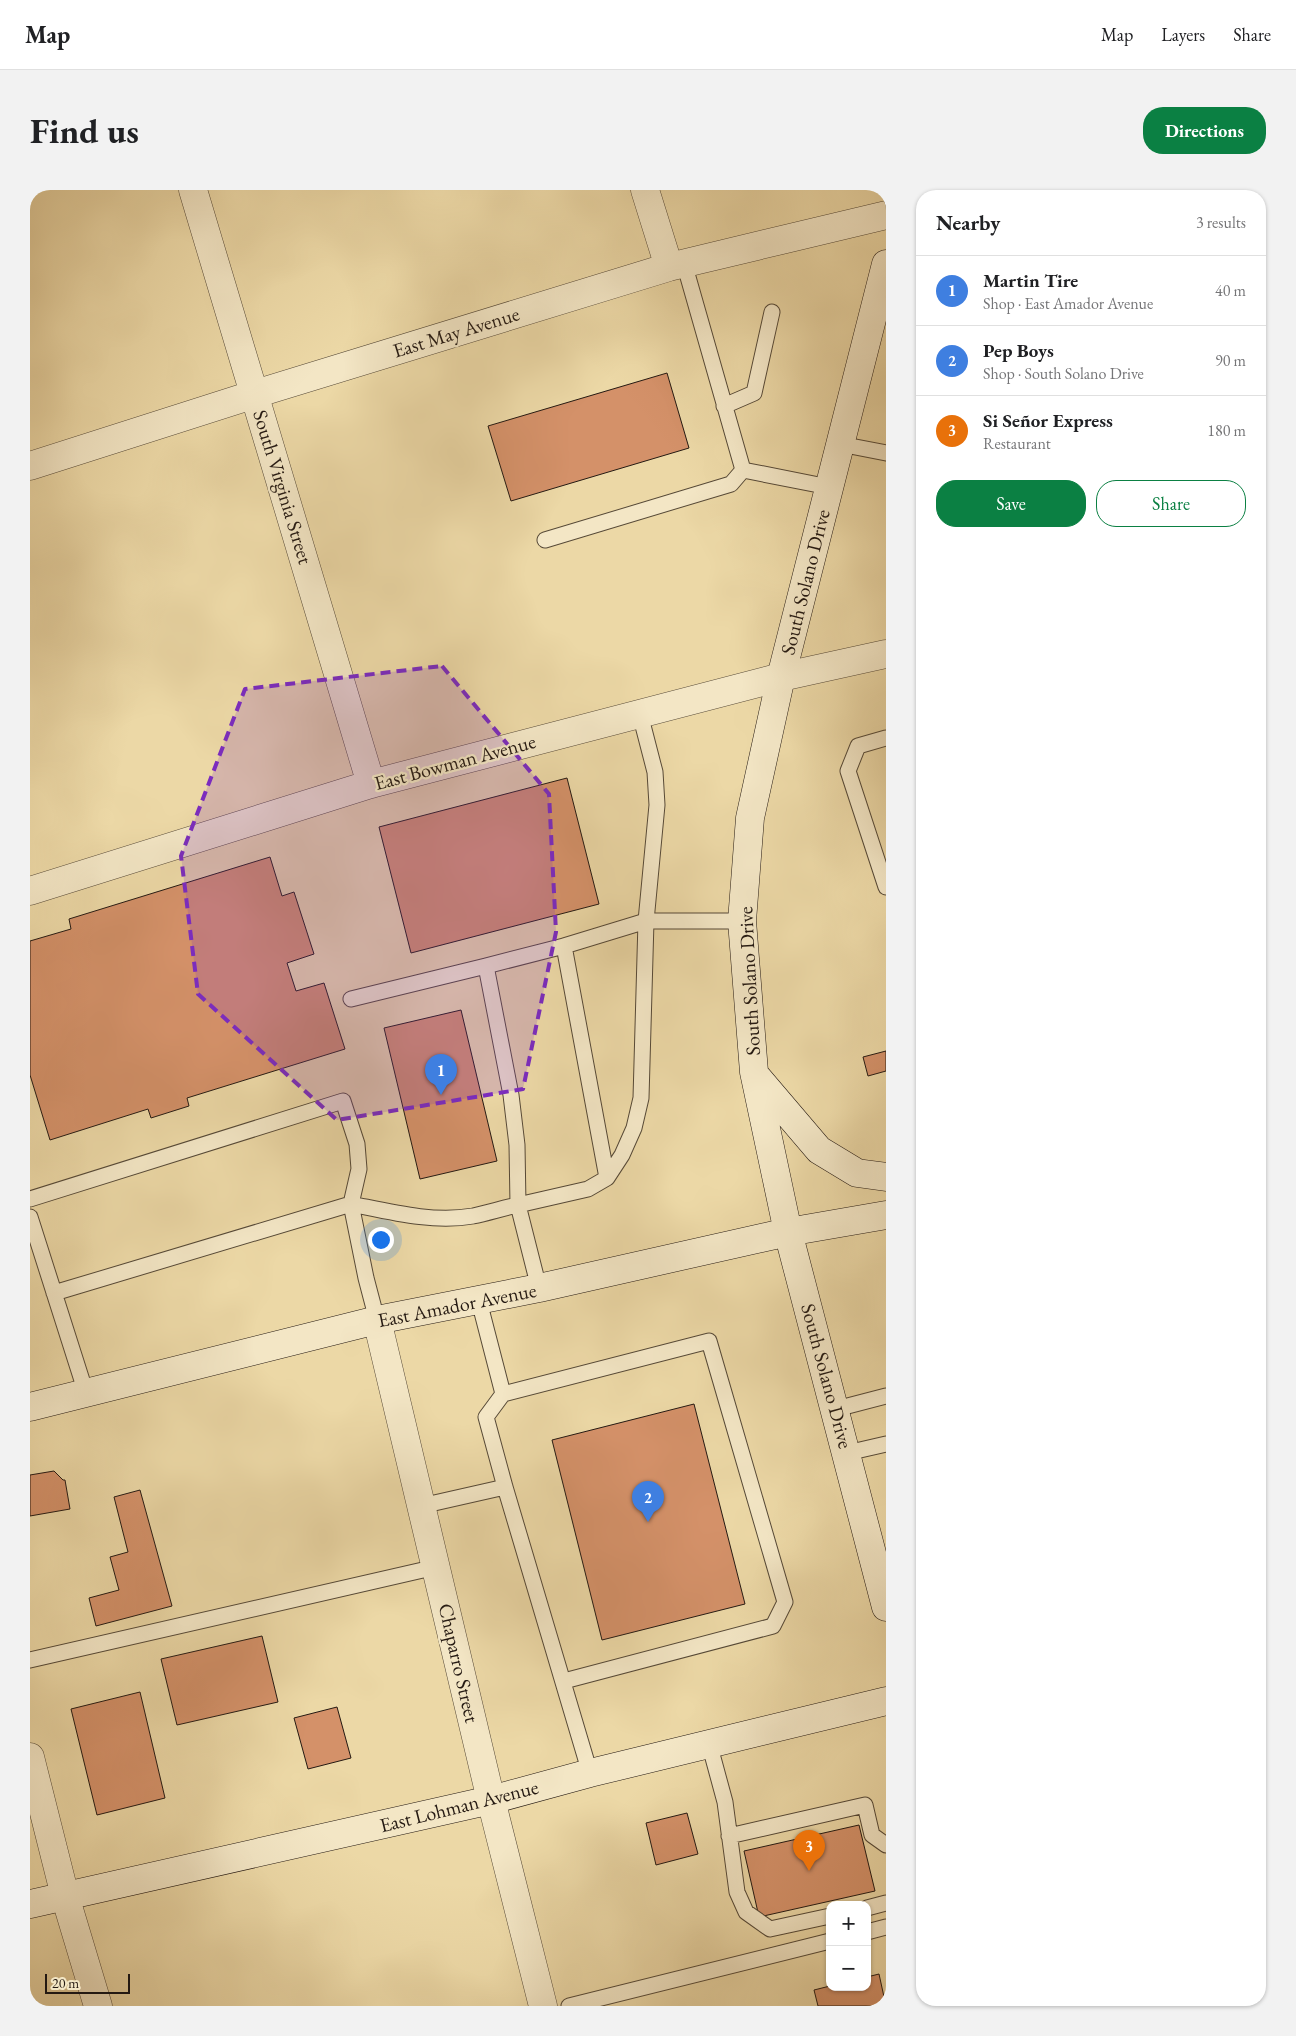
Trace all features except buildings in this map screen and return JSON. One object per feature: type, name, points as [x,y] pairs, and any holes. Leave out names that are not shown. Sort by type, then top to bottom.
[{"type":"street","name":"South Virginia Street","points":[[193,190],[371,784]]},
{"type":"street","points":[[645,190],[676,265]]},
{"type":"street","name":"East May Avenue","points":[[30,466],[255,394],[676,265],[886,215]]},
{"type":"street","name":"South Solano Drive","points":[[886,264],[781,677],[750,818],[742,922],[754,1072],[788,1232],[848,1453],[886,1607]]},
{"type":"street","name":"East Bowman Avenue","points":[[30,891],[371,784],[781,677],[886,654]]},
{"type":"street","points":[[754,1072],[819,1150],[857,1173],[886,1177]]},
{"type":"street","name":"East Amador Avenue","points":[[30,1407],[377,1320],[479,1301],[788,1232],[886,1215]]},
{"type":"street","name":"Chaparro Street","points":[[377,1320],[491,1800],[543,2006]]},
{"type":"street","name":"East Lohman Avenue","points":[[30,1904],[491,1800],[590,1772],[886,1701]]},
{"type":"street","points":[[30,1757],[65,1896],[98,2006]]},
{"type":"lane","points":[[676,265],[724,406],[743,470]]},
{"type":"lane","points":[[724,406],[754,393],[772,312]]},
{"type":"lane","points":[[840,444],[886,453]]},
{"type":"lane","points":[[743,470],[829,487]]},
{"type":"lane","points":[[545,540],[731,484],[743,470]]},
{"type":"lane","points":[[54,1293],[352,1204],[436,1218],[472,1216],[588,1189],[607,1178],[622,1154],[634,1128],[641,1098],[646,922],[657,805],[655,772],[640,714]]},
{"type":"lane","points":[[886,738],[858,746],[848,771],[886,887]]},
{"type":"lane","points":[[351,998],[564,946],[646,922],[742,922]]},
{"type":"lane","points":[[564,946],[607,1178]]},
{"type":"lane","points":[[486,966],[511,1095],[517,1145],[518,1205],[539,1288]]},
{"type":"lane","points":[[30,1200],[344,1100],[357,1144],[359,1169],[352,1204],[366,1278],[377,1320]]},
{"type":"lane","points":[[30,1217],[86,1393]]},
{"type":"lane","points":[[479,1301],[503,1394]]},
{"type":"lane","points":[[564,1681],[773,1626],[785,1602],[709,1341],[503,1394],[486,1417],[590,1772]]},
{"type":"lane","points":[[836,1409],[886,1396]]},
{"type":"lane","points":[[848,1453],[886,1444]]},
{"type":"lane","points":[[421,1506],[505,1487]]},
{"type":"lane","points":[[30,1660],[436,1567]]},
{"type":"lane","points":[[709,1743],[725,1802],[736,1892],[746,1912],[770,1928],[826,1917]]},
{"type":"lane","points":[[729,1836],[866,1805],[872,1835],[886,1845]]},
{"type":"lane","points":[[871,1907],[886,1902]]},
{"type":"lane","points":[[871,1931],[886,1927]]},
{"type":"lane","points":[[569,2006],[826,1942]]},
{"type":"highlighted area","points":[[442,666],[549,794],[556,932],[523,1089],[337,1120],[198,994],[181,856],[245,689]]},
{"type":"place","name":"Martin Tire","points":[[441,1095]]},
{"type":"place","name":"Pep Boys","points":[[648,1522]]},
{"type":"place","name":"Si Señor Express","points":[[809,1871]]}]
